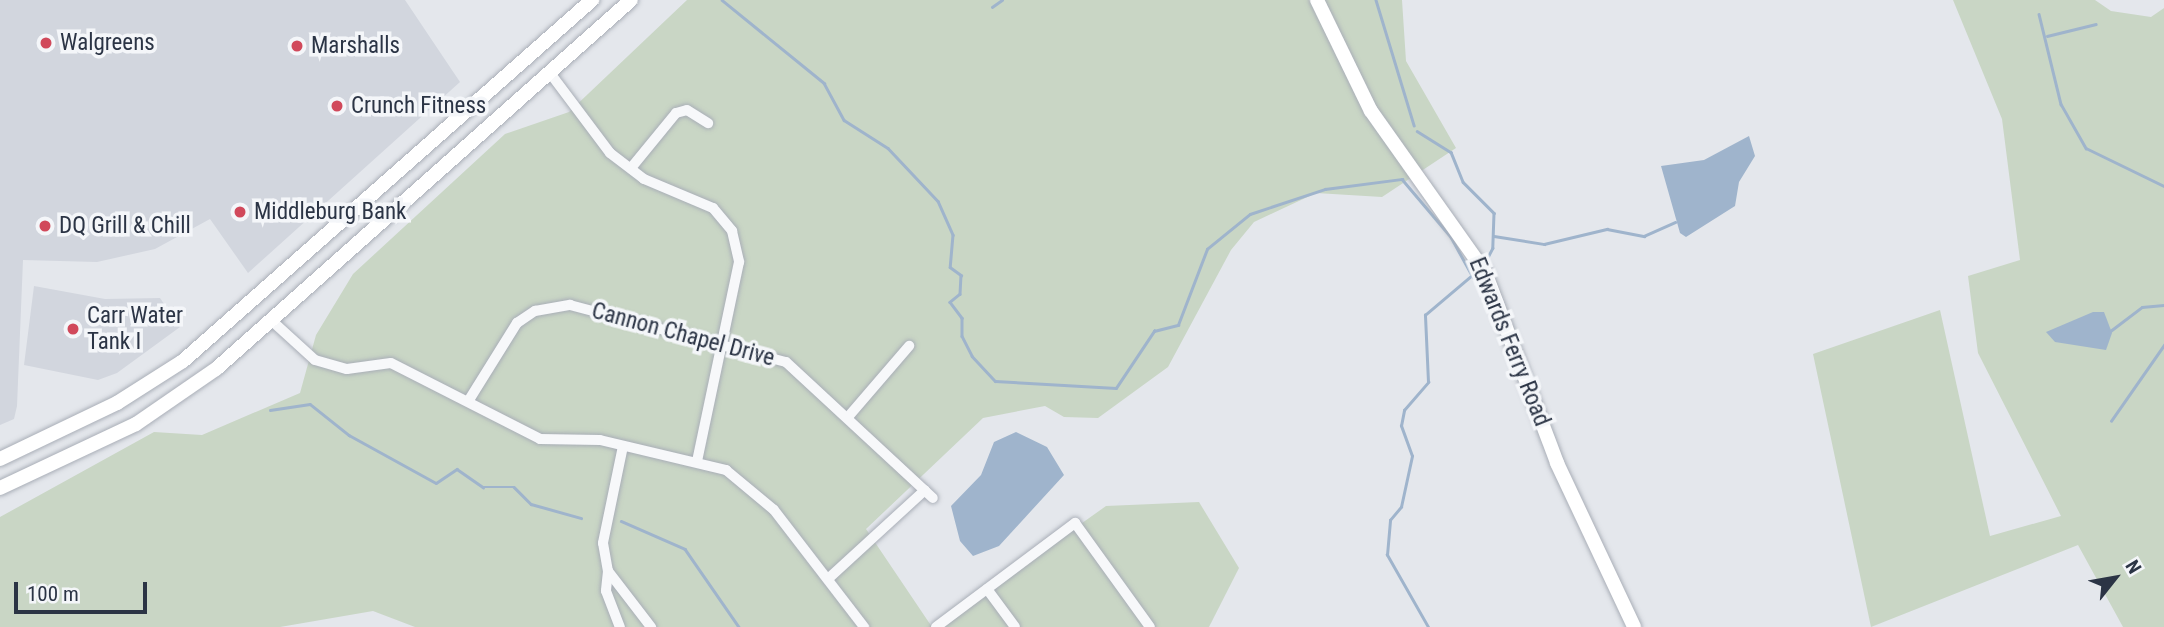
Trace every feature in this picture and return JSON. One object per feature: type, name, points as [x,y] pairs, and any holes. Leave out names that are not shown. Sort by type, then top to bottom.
[{"type":"main road","points":[[0,459],[117,403],[183,361],[592,0]]},
{"type":"main road","points":[[0,488],[136,424],[194,386],[631,0]]},
{"type":"main road","name":"Edwards Ferry Road","points":[[1317,0],[1371,111],[1482,267],[1557,463],[1634,627]]},
{"type":"street","points":[[550,73],[610,153],[631,168],[713,208],[732,231],[739,262],[697,461]]},
{"type":"street","points":[[631,168],[676,113],[687,110],[708,123]]},
{"type":"street","name":"Cannon Chapel Drive","points":[[469,400],[517,323],[554,306],[786,362],[929,494],[829,578]]},
{"type":"street","points":[[271,320],[315,360],[347,369],[391,363],[469,400],[540,439],[622,446],[697,461],[753,487],[829,578],[864,627]]},
{"type":"street","points":[[848,417],[909,346]]},
{"type":"street","points":[[620,627],[606,591],[608,572],[605,530],[622,446]]},
{"type":"street","points":[[936,627],[1075,523],[1150,627]]},
{"type":"street","points":[[608,572],[651,627]]},
{"type":"street","points":[[988,589],[1015,627]]},
{"type":"shaded area","points":[[0,0],[405,0],[460,82],[248,273],[210,219],[155,249],[97,262],[23,260],[17,406],[14,419],[0,425]]},
{"type":"shaded area","points":[[34,286],[105,299],[160,298],[180,327],[117,373],[98,380],[24,365]]},
{"type":"green space","points":[[687,0],[1402,0],[1406,61],[1456,148],[1382,197],[1316,193],[1254,222],[1231,250],[1168,367],[1098,418],[1064,417],[1045,406],[983,418],[866,529],[932,627],[415,627],[373,611],[280,627],[0,627],[0,517],[154,432],[202,435],[300,393],[316,335],[353,274],[505,134],[569,112]]},
{"type":"green space","points":[[1953,0],[2095,0],[2111,11],[2151,17],[2164,8],[2164,627],[2123,627],[2078,545],[1871,627],[1813,354],[1940,310],[1990,536],[2061,516],[1978,353],[1968,276],[2020,260],[2002,119]]},
{"type":"green space","points":[[1199,502],[1239,568],[1209,627],[936,627],[1106,506]]},
{"type":"water","points":[[1749,136],[1755,156],[1739,182],[1735,206],[1686,237],[1680,233],[1661,166],[1704,160]]},
{"type":"water","points":[[2093,312],[2104,312],[2112,333],[2106,350],[2055,342],[2046,332]]},
{"type":"water","points":[[1016,432],[1047,447],[1064,475],[999,546],[973,556],[960,541],[951,506],[981,475],[994,442]]},
{"type":"waterway","points":[[722,0],[824,83],[844,120],[888,148],[938,201],[953,235],[950,267],[961,275],[960,294],[950,302],[962,318],[962,336],[972,356],[995,381],[1116,388],[1154,331],[1178,325],[1207,249],[1250,214],[1325,189],[1402,179],[1451,237],[1473,277]]},
{"type":"waterway","points":[[992,7],[1002,0]]},
{"type":"waterway","points":[[1376,0],[1414,125]]},
{"type":"waterway","points":[[2039,14],[2061,104],[2086,148],[2164,186]]},
{"type":"waterway","points":[[2047,36],[2096,24]]},
{"type":"waterway","points":[[1417,131],[1451,152],[1463,182],[1494,213],[1493,248],[1485,263]]},
{"type":"waterway","points":[[1494,236],[1544,244],[1607,229],[1644,236],[1675,222]]},
{"type":"waterway","points":[[1428,627],[1387,555],[1390,520],[1401,507],[1412,456],[1401,426],[1404,410],[1428,382],[1425,315],[1478,270]]},
{"type":"waterway","points":[[2109,332],[2142,307],[2164,305]]},
{"type":"waterway","points":[[2111,421],[2164,345]]},
{"type":"waterway","points":[[270,410],[310,404],[349,435],[436,483],[457,469],[483,487],[514,487],[531,504],[581,518]]},
{"type":"waterway","points":[[621,521],[685,549],[739,627]]},
{"type":"place","name":"Walgreens","points":[[46,43]]},
{"type":"place","name":"Marshalls","points":[[297,46]]},
{"type":"place","name":"Crunch Fitness","points":[[337,106]]},
{"type":"place","name":"Middleburg Bank","points":[[240,212]]},
{"type":"place","name":"DQ Grill & Chill","points":[[45,226]]},
{"type":"place","name":"Carr Water Tank I","points":[[73,329]]}]
